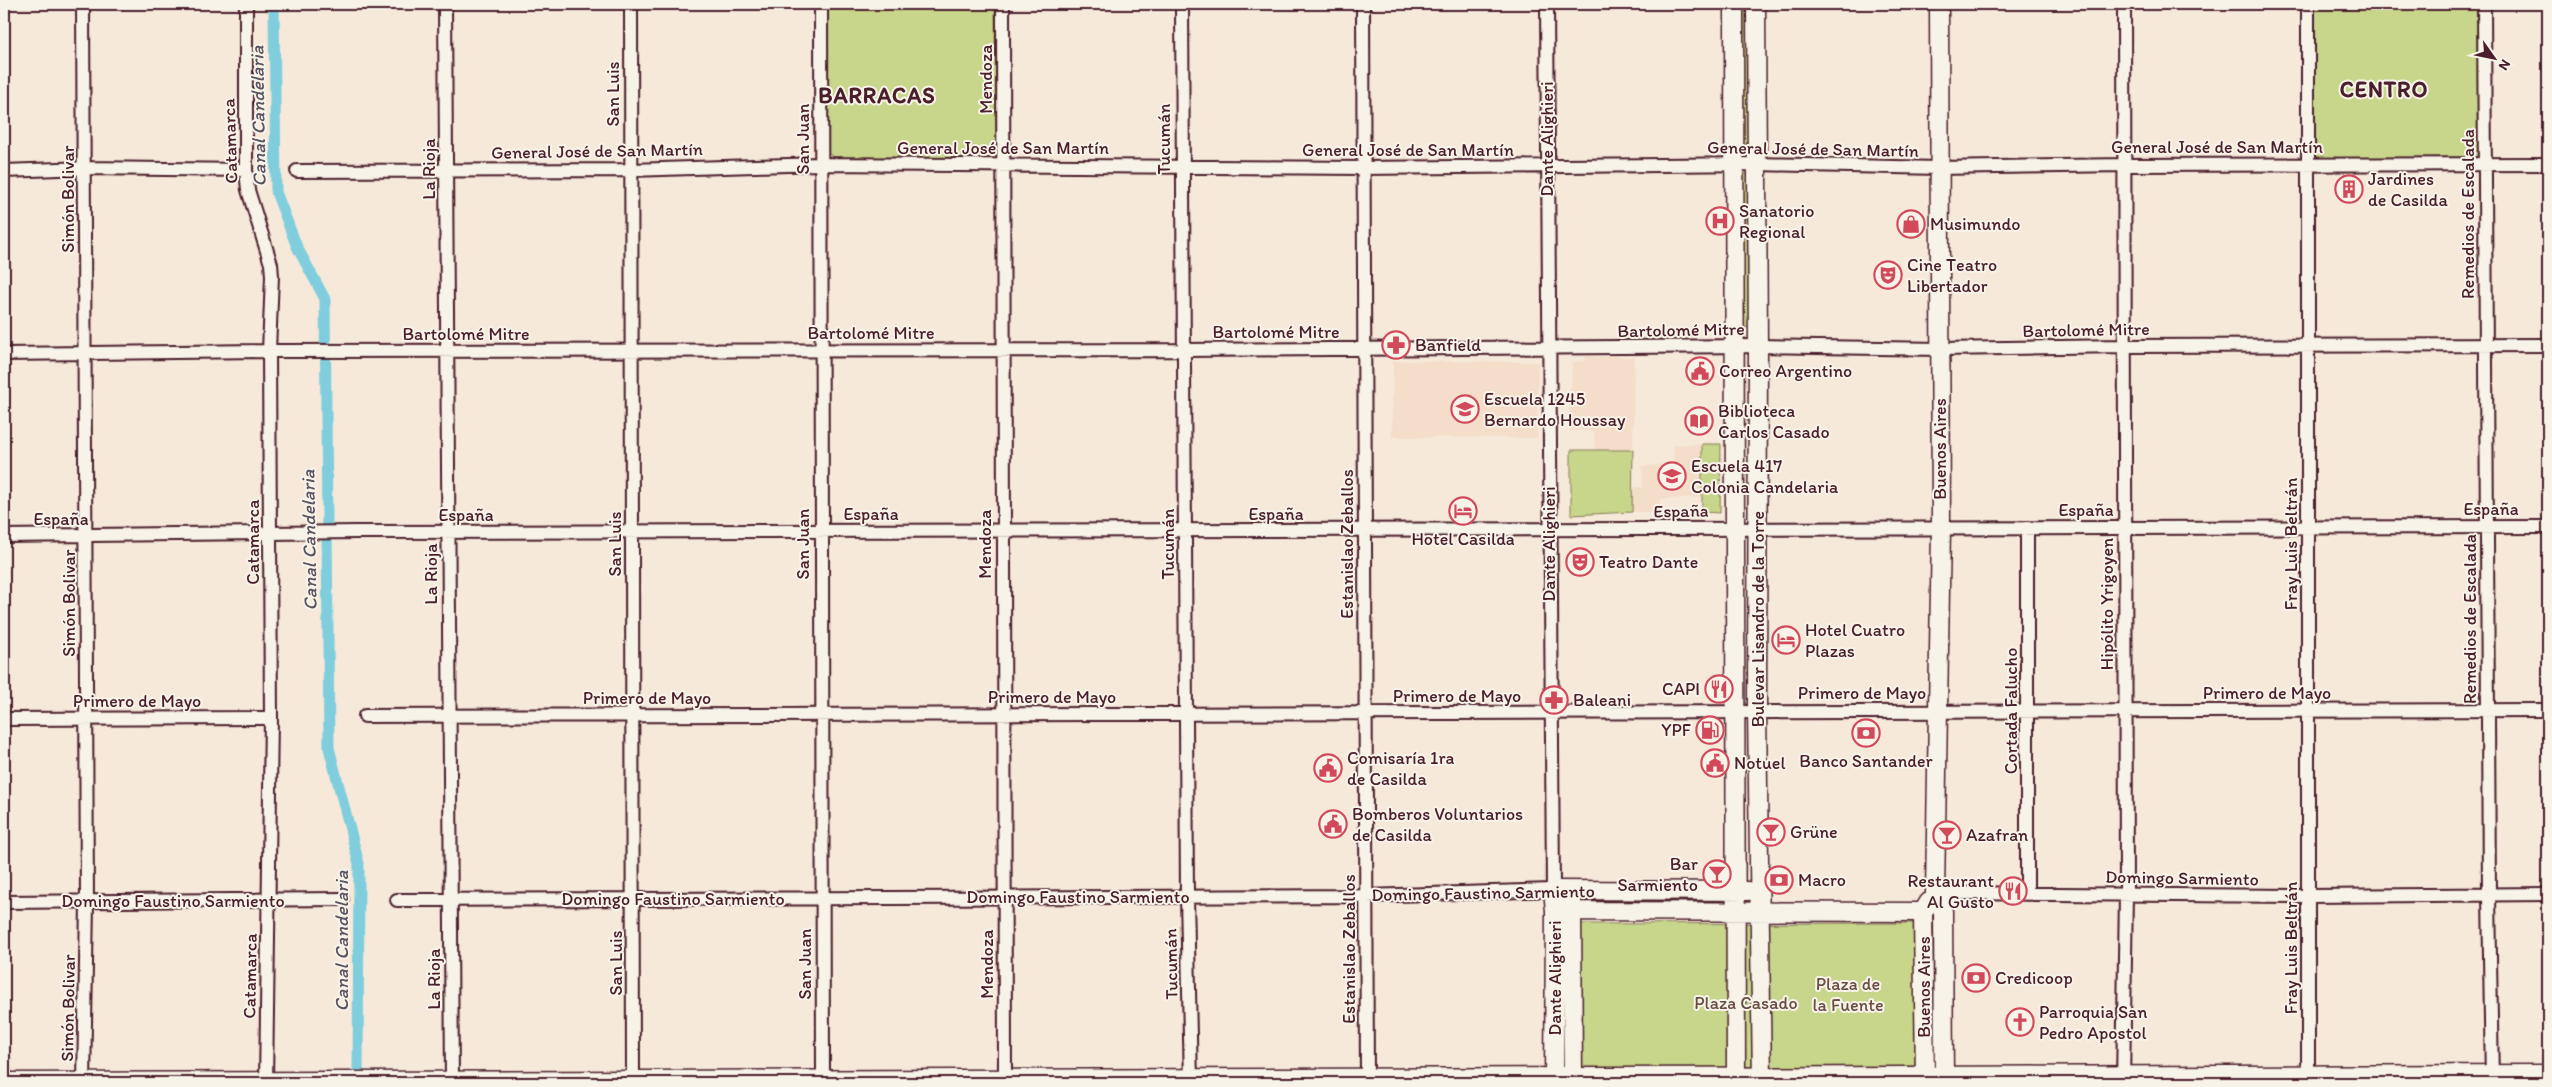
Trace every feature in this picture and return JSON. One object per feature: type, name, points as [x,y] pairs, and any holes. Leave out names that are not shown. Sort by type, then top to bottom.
[{"type":"main road","name":"Bulevar Lisandro de la Torre","points":[[1734,4],[1736,1080]]},
{"type":"main road","name":"Bulevar Lisandro de la Torre","points":[[1756,4],[1758,891],[1762,1080]]},
{"type":"main road","name":"Buenos Aires","points":[[1939,4],[1941,528],[1935,893],[1943,911],[1944,1080]]},
{"type":"main road","name":"Domingo Faustino Sarmiento","points":[[1553,890],[1758,891]]},
{"type":"main road","name":"Dante Alighieri","points":[[1553,890],[1563,911],[1573,1080]]},
{"type":"main road","name":"Dante Alighieri","points":[[1554,1081],[1563,911],[1572,890]]},
{"type":"main road","name":"Buenos Aires","points":[[1925,1080],[1924,912],[1935,893]]},
{"type":"main road","name":"Domingo Faustino Sarmiento","points":[[1563,911],[1924,912]]},
{"type":"main road","points":[[4,1082],[2308,1079],[2492,1078],[2548,1074]]},
{"type":"street","name":"Simón Bolivar","points":[[83,4],[86,168],[87,903],[84,1082]]},
{"type":"street","name":"Catamarca","points":[[246,4],[246,170],[248,190],[271,264],[269,351],[271,718],[266,1082]]},
{"type":"street","name":"La Rioja","points":[[445,4],[452,1082]]},
{"type":"street","name":"San Luis","points":[[630,4],[633,532],[633,1082]]},
{"type":"street","name":"San Juan","points":[[820,4],[819,350],[822,1082]]},
{"type":"street","name":"Mendoza","points":[[1003,4],[1002,350],[1005,1081]]},
{"type":"street","name":"Tucumán","points":[[1182,4],[1181,166],[1185,350],[1187,897],[1191,1081]]},
{"type":"street","name":"Estanislao Zeballos","points":[[1363,4],[1362,168],[1367,1081]]},
{"type":"street","name":"Dante Alighieri","points":[[1547,4],[1550,714],[1553,890]]},
{"type":"street","name":"Hipólito Yrigoyen","points":[[2123,1079],[2126,894],[2124,4]]},
{"type":"street","name":"Fray Luis Beltrán","points":[[2308,4],[2308,1079]]},
{"type":"street","name":"Remedios de Escalada","points":[[2484,4],[2488,894],[2492,1078]]},
{"type":"street","name":"General José de San Martín","points":[[297,171],[631,170],[820,164],[1362,168],[1756,164],[1939,168],[2124,165],[2548,164]]},
{"type":"street","points":[[4,171],[86,168],[246,170]]},
{"type":"street","name":"Bartolomé Mitre","points":[[4,354],[269,351],[1548,349],[1735,346],[1940,349],[2125,346],[2548,345]]},
{"type":"street","name":"España","points":[[4,536],[356,532],[1185,532],[1735,528],[2548,527]]},
{"type":"street","name":"Cortada Falucho","points":[[2027,528],[2029,710],[2027,894]]},
{"type":"street","name":"Primero de Mayo","points":[[365,716],[2548,710]]},
{"type":"street","name":"Primero de Mayo","points":[[4,719],[271,718]]},
{"type":"street","name":"Domingo Faustino Sarmiento","points":[[397,900],[1366,896],[1553,890]]},
{"type":"street","name":"Domingo Sarmiento","points":[[1935,893],[2309,896],[2548,894]]},
{"type":"street","name":"Domingo Faustino Sarmiento","points":[[4,902],[87,903],[342,899]]},
{"type":"shaded area","points":[[1586,356],[1634,357],[1633,450],[1595,450],[1594,431],[1570,431],[1569,388],[1571,387],[1572,362],[1585,361]]},
{"type":"shaded area","name":"Escuela 1245 Bernardo Houssay","points":[[1393,361],[1538,362],[1537,438],[1392,437]]},
{"type":"shaded area","name":"Escuela 417 Colonia Candelaria","points":[[1702,444],[1702,497],[1660,499],[1659,512],[1632,512],[1632,487],[1643,487],[1642,466],[1673,464],[1674,445]]},
{"type":"green space","points":[[826,4],[995,4],[996,149],[985,161],[836,159],[825,150]]},
{"type":"green space","points":[[1737,4],[1751,4],[1750,142],[1745,146],[1740,146]]},
{"type":"green space","points":[[2308,4],[2484,4],[2485,164],[2309,165]]},
{"type":"green space","points":[[1741,174],[1747,174],[1751,177],[1750,324],[1745,329],[1740,329]]},
{"type":"green space","points":[[1702,444],[1721,444],[1720,513],[1702,512]]},
{"type":"green space","points":[[1571,450],[1633,450],[1632,512],[1571,515]]},
{"type":"green space","name":"Plaza Casado","points":[[1916,923],[1915,1083],[1576,1083],[1577,924]]},
{"type":"waterway","name":"Canal Candelaria","points":[[274,4],[276,192],[297,247],[325,299],[329,748],[359,864],[358,1083]]},
{"type":"place","name":"Jardines de Casilda","points":[[2349,189]]},
{"type":"place","name":"Sanatorio Regional","points":[[1720,221]]},
{"type":"place","name":"Musimundo","points":[[1911,224]]},
{"type":"place","name":"Cine Teatro Libertador","points":[[1888,275]]},
{"type":"place","name":"Banfield","points":[[1396,345]]},
{"type":"place","name":"Correo Argentino","points":[[1700,371]]},
{"type":"place","name":"Escuela 1245 Bernardo Houssay","points":[[1465,409]]},
{"type":"place","name":"Biblioteca Carlos Casado","points":[[1699,421]]},
{"type":"place","name":"Escuela 417 Colonia Candelaria","points":[[1672,476]]},
{"type":"place","name":"Hotel Casilda","points":[[1463,511]]},
{"type":"place","name":"Teatro Dante","points":[[1580,562]]},
{"type":"place","name":"Hotel Cuatro Plazas","points":[[1786,640]]},
{"type":"place","name":"CAPI","points":[[1719,689]]},
{"type":"place","name":"Baleani","points":[[1554,700]]},
{"type":"place","name":"YPF","points":[[1710,730]]},
{"type":"place","name":"Banco Santander","points":[[1866,733]]},
{"type":"place","name":"Notuel","points":[[1715,763]]},
{"type":"place","name":"Comisaría 1ra de Casilda","points":[[1328,768]]},
{"type":"place","name":"Bomberos Voluntarios de Casilda","points":[[1333,824]]},
{"type":"place","name":"Grüne","points":[[1771,832]]},
{"type":"place","name":"Azafran","points":[[1947,835]]},
{"type":"place","name":"Bar Sarmiento","points":[[1717,874]]},
{"type":"place","name":"Macro","points":[[1779,880]]},
{"type":"place","name":"Restaurant Al Gusto","points":[[2013,891]]},
{"type":"place","name":"Credicoop","points":[[1976,978]]},
{"type":"place","name":"Parroquia San Pedro Apostol","points":[[2020,1022]]},
{"type":"district","name":"CENTRO","points":[[2384,89]]},
{"type":"district","name":"BARRACAS","points":[[877,95]]},
{"type":"park label","name":"Plaza de la Fuente","points":[[1848,994]]}]
